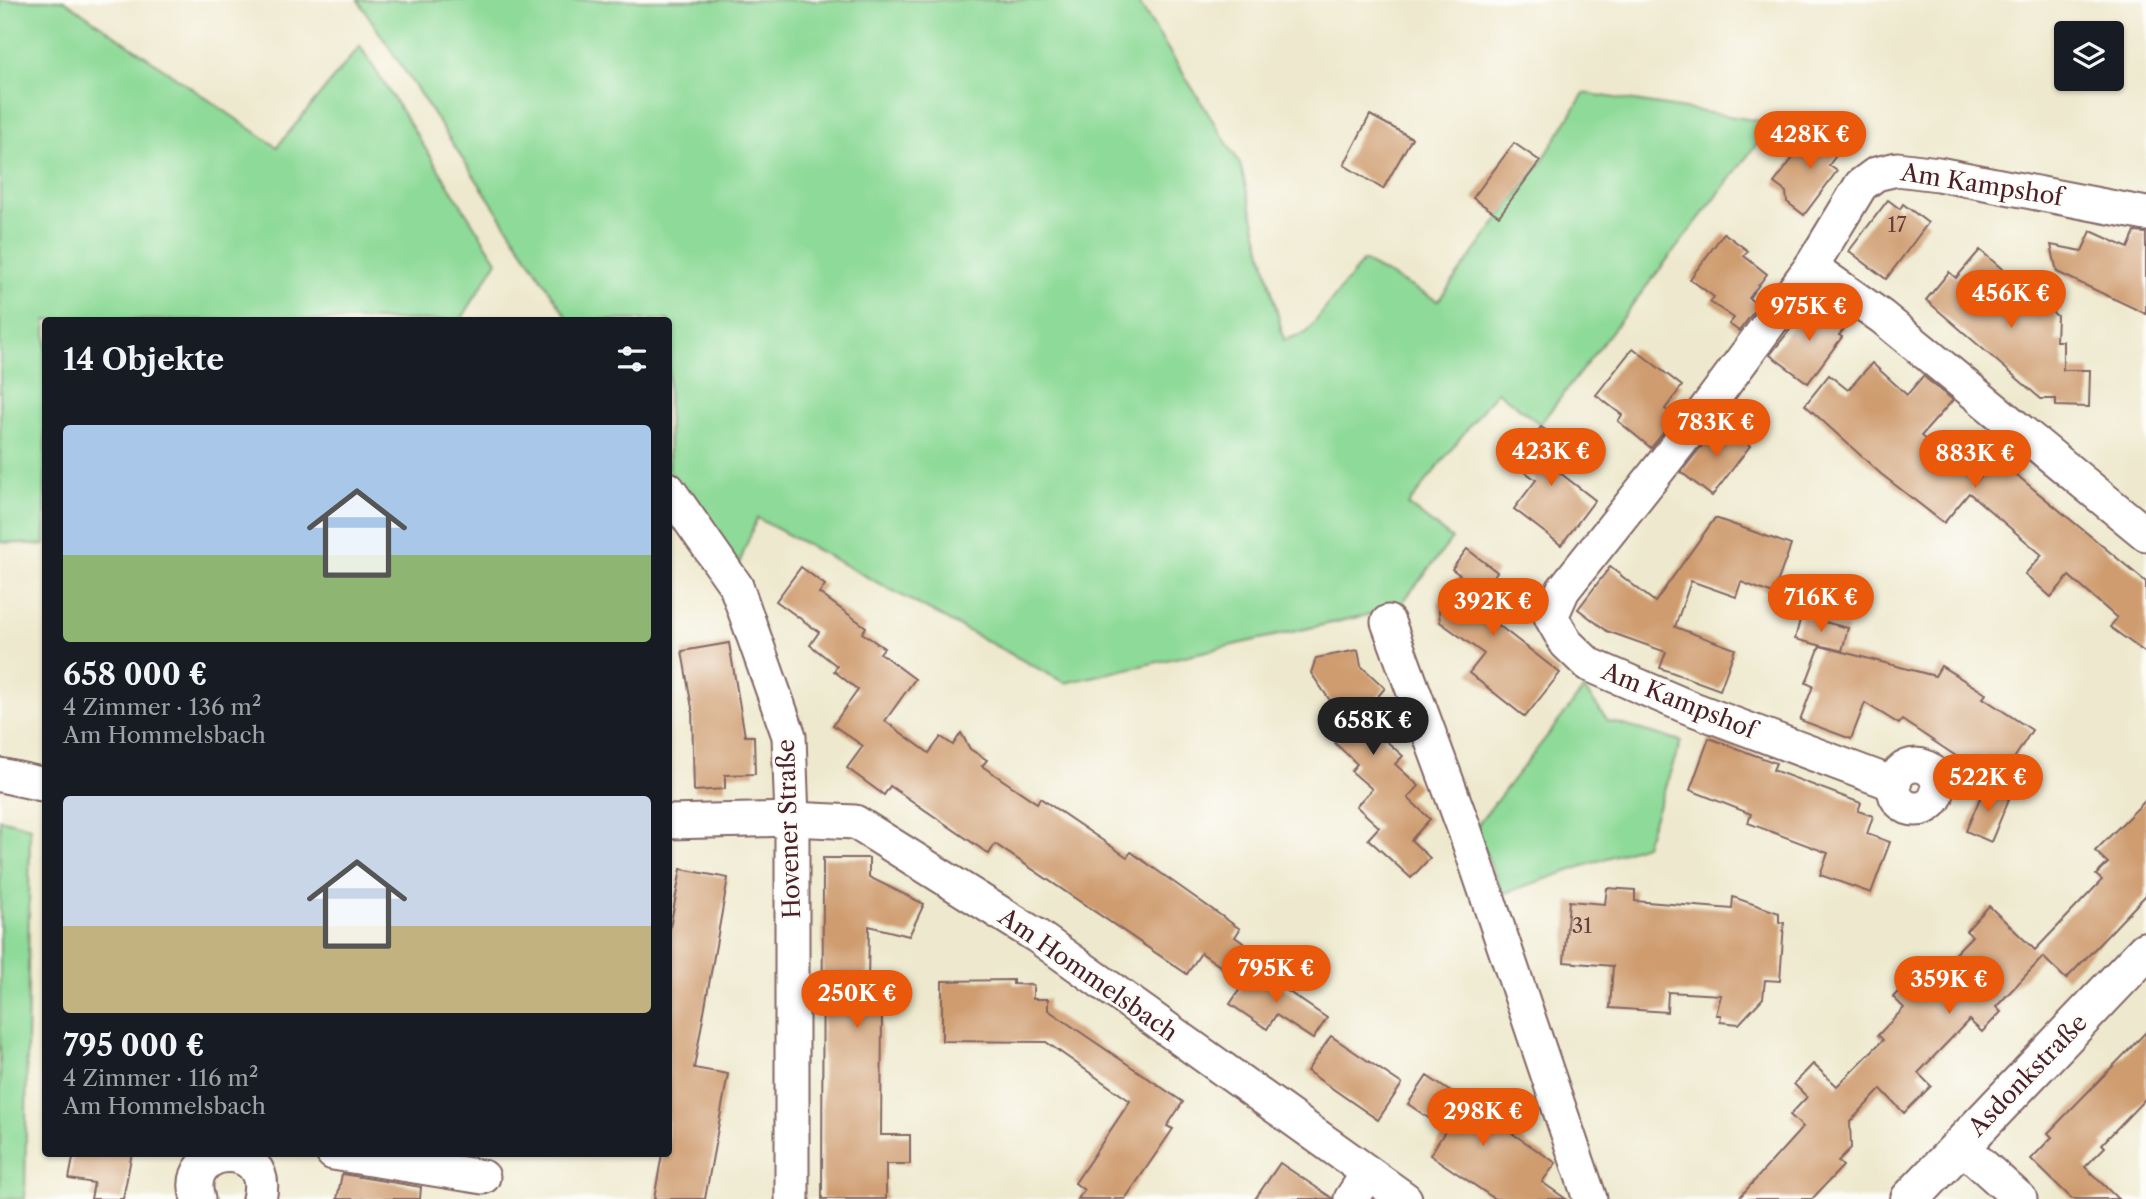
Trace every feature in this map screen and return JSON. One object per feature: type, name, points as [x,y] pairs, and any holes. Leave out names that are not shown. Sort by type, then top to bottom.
[{"type":"street","name":"Am Kampshof","points":[[1894,784],[1688,707],[1588,664],[1566,643],[1550,617],[1563,590],[1697,421],[1811,267],[1861,185],[1876,174],[1897,169],[2055,194],[2146,214]]},
{"type":"street","points":[[1811,267],[1882,317],[2146,534]]},
{"type":"street","name":"Hovener Straße","points":[[672,495],[736,586],[789,736],[792,819],[792,1199]]},
{"type":"street","points":[[1388,622],[1465,831],[1590,1199]]},
{"type":"street","points":[[0,775],[42,784]]},
{"type":"street","name":"Am Hommelsbach","points":[[672,822],[792,819],[855,822],[1037,936],[1359,1186],[1405,1199]]},
{"type":"street","name":"Asdonkstraße","points":[[1910,1199],[2146,951]]},
{"type":"street","points":[[1961,1146],[2020,1199]]},
{"type":"street","points":[[198,1199],[197,1178],[211,1157]]},
{"type":"street","points":[[358,1157],[483,1177]]},
{"type":"street","points":[[259,1199],[260,1158]]},
{"type":"green space","points":[[0,0],[64,0],[277,147],[360,46],[497,261],[463,317],[42,317],[42,545],[0,542]]},
{"type":"green space","points":[[358,0],[1137,0],[1240,164],[1284,340],[1306,333],[1363,261],[1438,301],[1541,163],[1584,93],[1773,123],[1540,424],[1497,391],[1408,505],[1452,539],[1398,608],[1065,683],[757,518],[735,574],[672,478],[672,317],[567,317]]},
{"type":"green space","points":[[1584,689],[1608,721],[1681,741],[1645,845],[1502,894],[1476,827]]},
{"type":"green space","points":[[0,819],[30,827],[25,1199],[0,1199]]},
{"type":"building","points":[[1370,115],[1412,138],[1383,189],[1344,165]]},
{"type":"building","points":[[1811,134],[1848,140],[1829,165],[1837,171],[1804,215],[1787,202],[1786,192],[1774,183]]},
{"type":"building","points":[[1514,143],[1540,161],[1499,216],[1473,198]]},
{"type":"building","points":[[1888,200],[1900,209],[1903,204],[1928,223],[1886,279],[1849,251]]},
{"type":"building","points":[[2091,231],[2128,248],[2135,232],[2146,233],[2146,314],[2057,272],[2051,245],[2082,251]]},
{"type":"building","points":[[1724,233],[1748,251],[1744,256],[1767,274],[1749,298],[1758,306],[1739,331],[1729,324],[1734,318],[1710,302],[1714,297],[1690,279]]},
{"type":"building","points":[[1980,250],[2057,316],[2056,341],[2063,341],[2063,370],[2090,370],[2089,407],[2056,406],[2056,399],[2041,399],[1926,300],[1949,272],[1956,278]]},
{"type":"building","points":[[1812,302],[1845,328],[1839,335],[1842,337],[1808,383],[1770,355]]},
{"type":"building","points":[[1633,348],[1682,386],[1665,409],[1676,417],[1651,448],[1618,421],[1622,415],[1596,395]]},
{"type":"building","points":[[1872,363],[1907,395],[1923,376],[1953,400],[1921,436],[1976,482],[1996,458],[2146,582],[2146,653],[2110,627],[2117,618],[2069,576],[2051,597],[2025,574],[2042,555],[1969,493],[1944,523],[1881,474],[1805,405],[1829,375],[1848,390]]},
{"type":"building","points":[[1720,423],[1750,446],[1712,496],[1681,472]]},
{"type":"building","points":[[1541,427],[1572,448],[1555,469],[1595,500],[1561,545],[1514,509],[1536,480],[1513,463]]},
{"type":"building","points":[[1715,518],[1791,545],[1773,594],[1741,582],[1736,597],[1691,581],[1675,627],[1735,649],[1720,690],[1660,668],[1666,652],[1607,631],[1578,609],[1610,567],[1655,602]]},
{"type":"building","points":[[1467,549],[1497,572],[1486,586],[1506,601],[1492,620],[1560,673],[1525,717],[1469,673],[1484,654],[1440,622],[1438,603],[1460,575],[1452,569]]},
{"type":"building","points":[[801,567],[825,585],[819,593],[866,627],[862,633],[884,648],[880,653],[915,679],[885,721],[929,753],[941,737],[953,745],[961,733],[970,749],[987,760],[982,766],[1037,803],[1040,798],[1127,857],[1131,852],[1240,929],[1235,937],[1257,953],[1239,979],[1201,953],[1187,974],[995,844],[989,854],[890,786],[884,795],[847,768],[863,746],[833,725],[858,690],[834,671],[837,666],[810,645],[819,632],[776,601]]},
{"type":"building","points":[[1801,616],[1848,628],[1842,651],[1795,639]]},
{"type":"building","points":[[729,643],[745,736],[754,736],[755,774],[725,775],[725,789],[694,791],[692,708],[682,651]]},
{"type":"building","points":[[1820,646],[1935,676],[1941,666],[1986,694],[1983,698],[2032,730],[1998,784],[1902,720],[1899,724],[1865,703],[1851,739],[1800,720],[1813,686],[1806,683]]},
{"type":"building","points":[[1358,650],[1361,666],[1385,688],[1374,701],[1397,722],[1383,738],[1403,756],[1395,764],[1419,786],[1408,798],[1430,819],[1411,840],[1430,858],[1411,878],[1368,839],[1379,827],[1356,806],[1372,789],[1351,771],[1357,764],[1335,743],[1346,731],[1323,710],[1331,702],[1311,673],[1316,658]]},
{"type":"building","points":[[1709,738],[1776,763],[1773,770],[1861,803],[1858,811],[1873,816],[1867,834],[1890,842],[1871,893],[1820,875],[1828,853],[1748,823],[1751,814],[1690,790]]},
{"type":"building","points":[[1985,786],[2009,799],[1991,842],[1966,831]]},
{"type":"building","points":[[2146,800],[2146,895],[2066,979],[2043,957],[1996,1007],[2001,1012],[1982,1032],[1969,1020],[1918,1073],[1931,1086],[1904,1113],[1881,1089],[1850,1122],[1851,1148],[1838,1161],[1843,1166],[1812,1199],[1738,1199],[1803,1127],[1790,1115],[1807,1097],[1794,1084],[1813,1064],[1837,1086],[1883,1040],[1878,1035],[1904,1008],[1893,997],[1922,967],[1932,977],[1972,936],[1966,931],[1989,906],[2035,950],[2102,880],[2096,875],[2108,863],[2095,851]]},
{"type":"building","points":[[823,858],[869,858],[869,877],[924,904],[909,936],[869,926],[868,981],[895,981],[895,1013],[882,1013],[881,1135],[910,1135],[910,1164],[886,1164],[886,1199],[822,1199]]},
{"type":"building","points":[[681,869],[728,878],[694,1068],[728,1074],[705,1199],[654,1199],[661,1157],[672,1157],[672,917]]},
{"type":"building","points":[[1607,888],[1635,890],[1635,901],[1732,909],[1733,897],[1779,913],[1779,922],[1784,923],[1780,981],[1765,980],[1763,998],[1739,1024],[1720,1022],[1721,1015],[1716,1015],[1721,995],[1668,992],[1667,1012],[1610,1008],[1613,966],[1564,962],[1569,901],[1605,904]]},
{"type":"building","points":[[1254,968],[1327,1018],[1313,1039],[1276,1015],[1267,1029],[1230,1004]]},
{"type":"building","points":[[1013,980],[1013,984],[1033,985],[1033,999],[1048,999],[1048,1010],[1183,1102],[1167,1126],[1173,1129],[1125,1199],[1078,1199],[1084,1190],[1075,1183],[1130,1101],[1046,1042],[942,1041],[942,981]]},
{"type":"building","points":[[2146,1032],[2146,1098],[2102,1144],[2105,1147],[2085,1167],[2118,1199],[2072,1199],[2031,1159],[2052,1137],[2048,1133]]},
{"type":"building","points":[[1331,1036],[1402,1084],[1378,1120],[1307,1071]]},
{"type":"building","points":[[1427,1076],[1556,1163],[1542,1182],[1566,1199],[1495,1199],[1430,1155],[1446,1130],[1408,1104]]},
{"type":"building","points":[[73,1157],[131,1157],[123,1199],[91,1199],[94,1183],[69,1179]]},
{"type":"building","points":[[1280,1163],[1332,1198],[1332,1199],[1255,1199]]},
{"type":"building","points":[[342,1174],[421,1187],[420,1199],[337,1199]]}]
